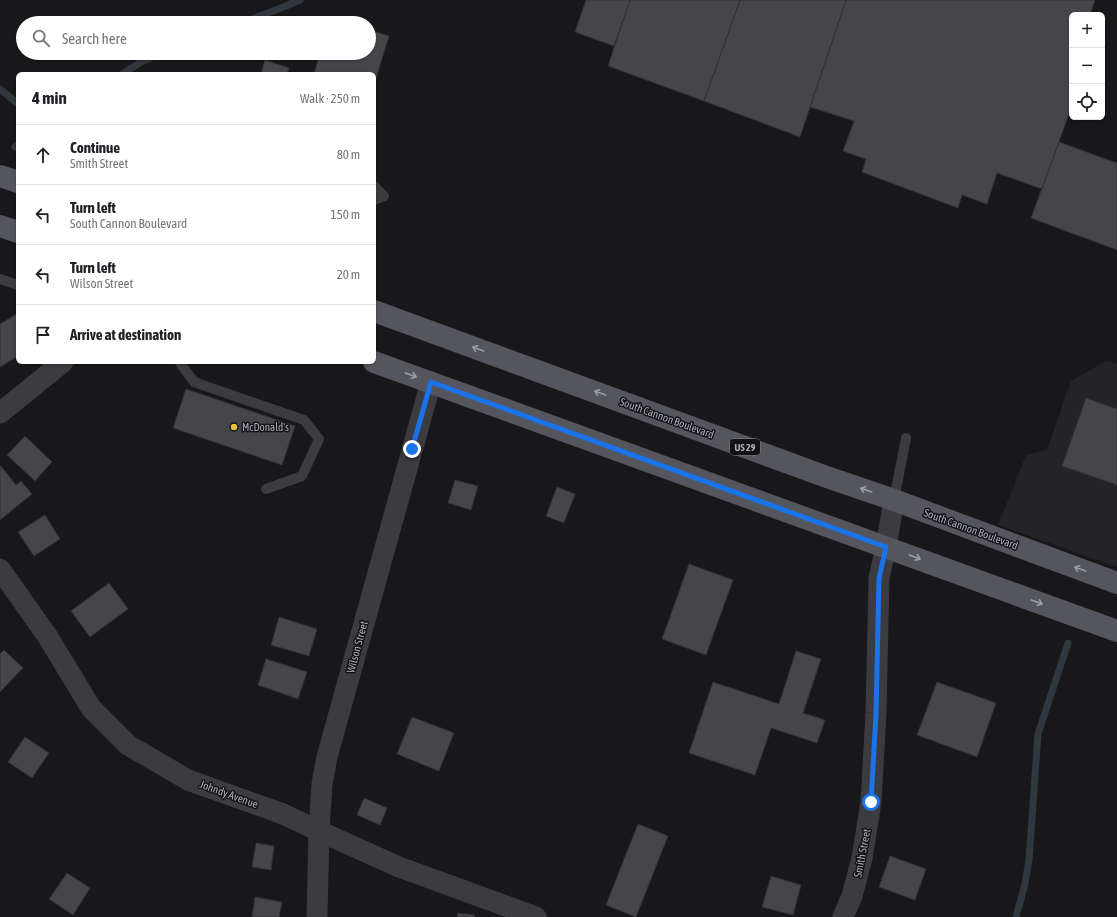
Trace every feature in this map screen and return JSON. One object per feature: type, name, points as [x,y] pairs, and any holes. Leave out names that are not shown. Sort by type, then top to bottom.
[{"type":"main road","points":[[0,176],[16,181]]},
{"type":"main road","points":[[0,226],[16,231]]},
{"type":"main road","name":"South Cannon Boulevard","points":[[376,312],[824,476],[894,500],[1117,583]]},
{"type":"main road","points":[[376,363],[1117,631]]},
{"type":"street","points":[[0,413],[61,364]]},
{"type":"street","name":"Wilson Street","points":[[317,917],[319,831],[322,784],[327,757],[431,382]]},
{"type":"street","name":"Smith Street","points":[[842,917],[852,896],[862,858],[871,802],[876,714],[879,578],[894,500]]},
{"type":"street","name":"Johndy Avenue","points":[[0,569],[48,637],[91,708],[128,745],[188,780],[282,814],[399,867],[536,917]]},
{"type":"lane","points":[[376,188],[384,196],[376,199]]},
{"type":"lane","points":[[0,279],[16,284]]},
{"type":"lane","points":[[181,364],[194,382],[304,420],[319,439],[302,476],[266,489]]},
{"type":"lane","points":[[894,500],[906,438]]},
{"type":"shaded area","points":[[1106,361],[1117,364],[1117,567],[998,525],[1026,455],[1047,450],[1071,381]]},
{"type":"building","points":[[586,0],[630,0],[614,46],[575,32]]},
{"type":"building","points":[[630,0],[740,0],[704,101],[608,66]]},
{"type":"building","points":[[740,0],[846,0],[800,137],[704,101]]},
{"type":"building","points":[[846,0],[1095,0],[1091,12],[1069,12],[1069,113],[1042,189],[997,173],[987,204],[962,195],[958,208],[862,172],[866,159],[843,151],[854,121],[810,107]]},
{"type":"building","points":[[376,32],[389,36],[376,78],[376,72],[315,72],[318,60],[376,60]]},
{"type":"building","points":[[265,60],[289,68],[288,72],[262,72]]},
{"type":"building","points":[[1059,142],[1117,163],[1117,250],[1031,218]]},
{"type":"building","points":[[16,314],[16,357],[0,367],[0,324]]},
{"type":"building","name":"McDonald's","points":[[186,389],[295,426],[282,465],[173,428]]},
{"type":"building","points":[[1086,398],[1117,409],[1117,485],[1062,466]]},
{"type":"building","points":[[25,436],[52,462],[35,481],[7,455]]},
{"type":"building","points":[[0,465],[16,485],[21,481],[32,494],[0,520]]},
{"type":"building","points":[[455,480],[478,486],[471,510],[448,503]]},
{"type":"building","points":[[557,487],[575,494],[564,523],[546,516]]},
{"type":"building","points":[[45,515],[60,539],[34,556],[18,532]]},
{"type":"building","points":[[689,564],[733,580],[706,655],[662,639]]},
{"type":"building","points":[[109,583],[128,609],[90,637],[71,611]]},
{"type":"building","points":[[279,617],[317,629],[309,656],[271,645]]},
{"type":"building","points":[[4,650],[23,668],[0,692],[0,654]]},
{"type":"building","points":[[796,651],[821,659],[803,713],[825,720],[817,743],[771,728],[755,775],[689,753],[713,682],[779,704]]},
{"type":"building","points":[[266,659],[307,672],[298,699],[258,685]]},
{"type":"building","points":[[937,682],[996,703],[977,757],[917,735]]},
{"type":"building","points":[[412,717],[454,733],[439,771],[397,754]]},
{"type":"building","points":[[25,737],[49,753],[32,778],[8,762]]},
{"type":"building","points":[[364,798],[387,808],[380,825],[357,815]]},
{"type":"building","points":[[638,824],[668,836],[636,917],[606,905]]},
{"type":"building","points":[[256,843],[274,846],[271,870],[252,867]]},
{"type":"building","points":[[890,856],[926,869],[915,900],[879,887]]},
{"type":"building","points":[[67,873],[90,888],[73,915],[49,899]]},
{"type":"building","points":[[771,876],[801,885],[793,915],[762,907]]},
{"type":"building","points":[[255,897],[282,902],[279,917],[252,917]]},
{"type":"building","points":[[458,913],[475,915],[475,917],[457,917]]},
{"type":"waterway","points":[[260,16],[300,0]]},
{"type":"waterway","points":[[125,72],[146,60]]},
{"type":"waterway","points":[[0,89],[16,102]]},
{"type":"waterway","points":[[1016,917],[1025,884],[1029,860],[1038,734],[1068,643]]},
{"type":"place","name":"McDonald's","points":[[234,427]]},
{"type":"route","points":[[412,449],[431,382],[886,547],[879,578],[876,714],[871,802]]}]
